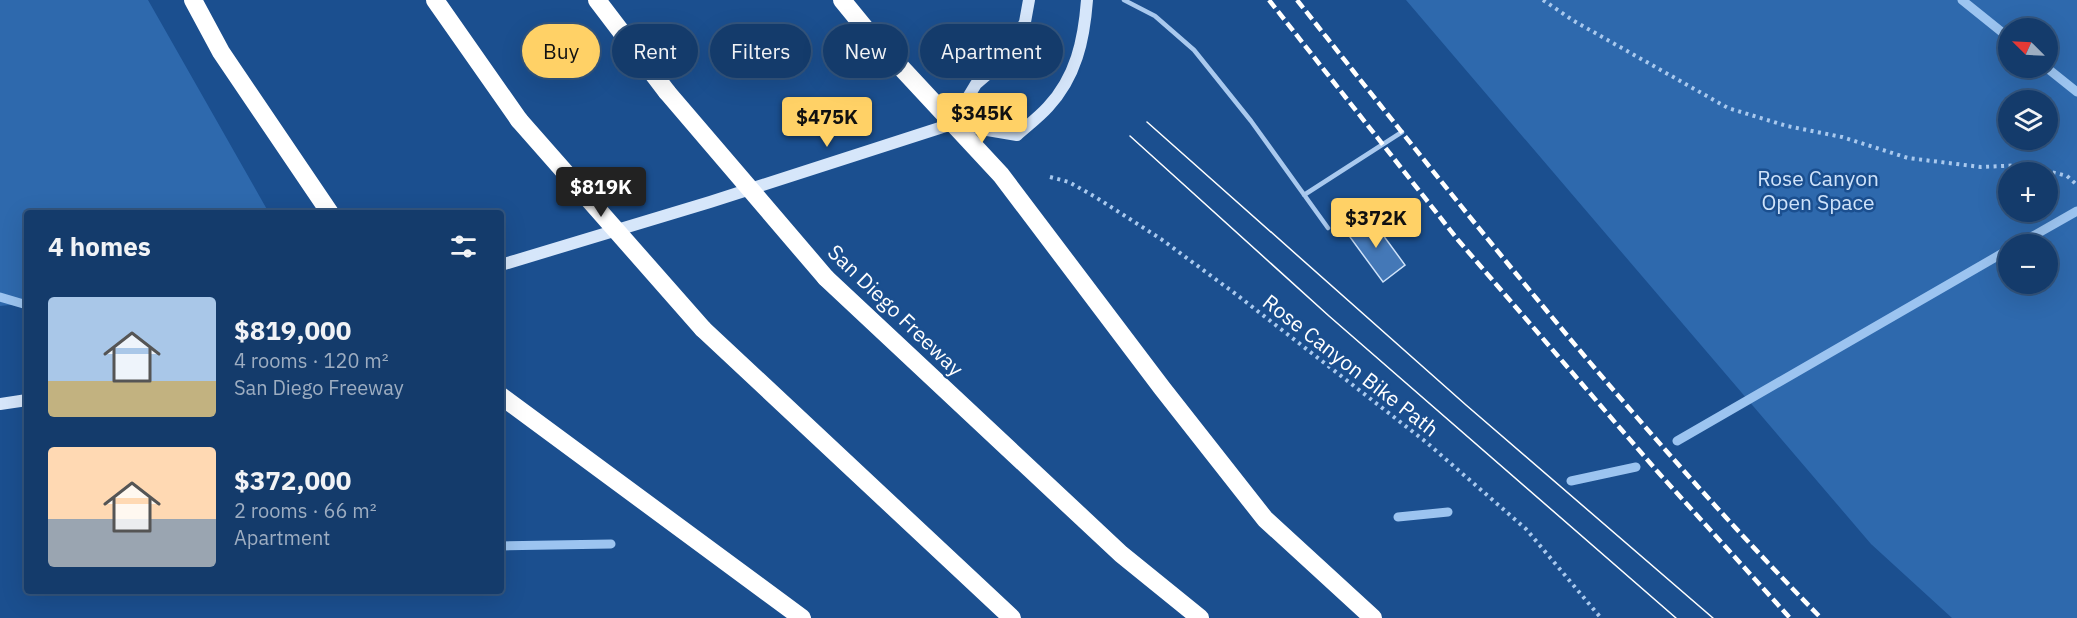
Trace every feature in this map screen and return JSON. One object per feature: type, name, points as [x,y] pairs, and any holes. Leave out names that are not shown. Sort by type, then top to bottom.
[{"type":"highway","points":[[193,0],[221,52],[328,210]]},
{"type":"highway","points":[[435,0],[519,120],[703,329],[1012,618]]},
{"type":"highway","name":"San Diego Freeway","points":[[597,0],[667,92],[826,278],[1122,554],[1200,618]]},
{"type":"highway","points":[[842,0],[952,124],[1001,175],[1162,388],[1265,519],[1373,618]]},
{"type":"highway","points":[[504,398],[802,618]]},
{"type":"main road","points":[[952,124],[976,84],[998,66],[1015,41],[1025,22],[1029,0]]},
{"type":"main road","points":[[504,264],[710,202],[952,124],[1017,135],[1054,100],[1074,68],[1081,45],[1087,0]]},
{"type":"main road","points":[[0,404],[24,400]]},
{"type":"lane","points":[[1124,0],[1155,16],[1194,50],[1251,121],[1328,228]]},
{"type":"lane","points":[[1304,195],[1402,132]]},
{"type":"path","points":[[1543,0],[1574,21],[1728,108],[1787,126],[1842,137],[1908,158],[1981,167],[2024,165],[2067,176],[2077,186]]},
{"type":"path","name":"Rose Canyon Bike Path","points":[[1050,177],[1069,182],[1161,240],[1237,295],[1426,442],[1526,529],[1601,618]]},
{"type":"green space","points":[[0,0],[148,0],[267,210],[24,210],[24,303],[0,306]]},
{"type":"green space","name":"Rose Canyon Open Space","points":[[1406,0],[2077,0],[2077,618],[1952,618],[1871,544]]},
{"type":"building","points":[[1369,216],[1405,265],[1383,282],[1347,233]]},
{"type":"waterway","points":[[1962,0],[1998,29]]},
{"type":"waterway","points":[[2058,77],[2077,92]]},
{"type":"waterway","points":[[2037,234],[2077,211]]},
{"type":"waterway","points":[[1677,441],[1998,256]]},
{"type":"waterway","points":[[0,297],[24,304]]},
{"type":"waterway","points":[[1571,481],[1636,467]]},
{"type":"waterway","points":[[1398,517],[1448,512]]},
{"type":"waterway","points":[[504,546],[611,544]]},
{"type":"tram line","points":[[1147,122],[1466,405],[1713,618]]},
{"type":"tram line","points":[[1130,136],[1329,316],[1676,618]]},
{"type":"railway","points":[[1269,0],[1458,240],[1657,471],[1790,618]]},
{"type":"railway","points":[[1297,0],[1423,159],[1616,394],[1751,545],[1821,618]]}]
